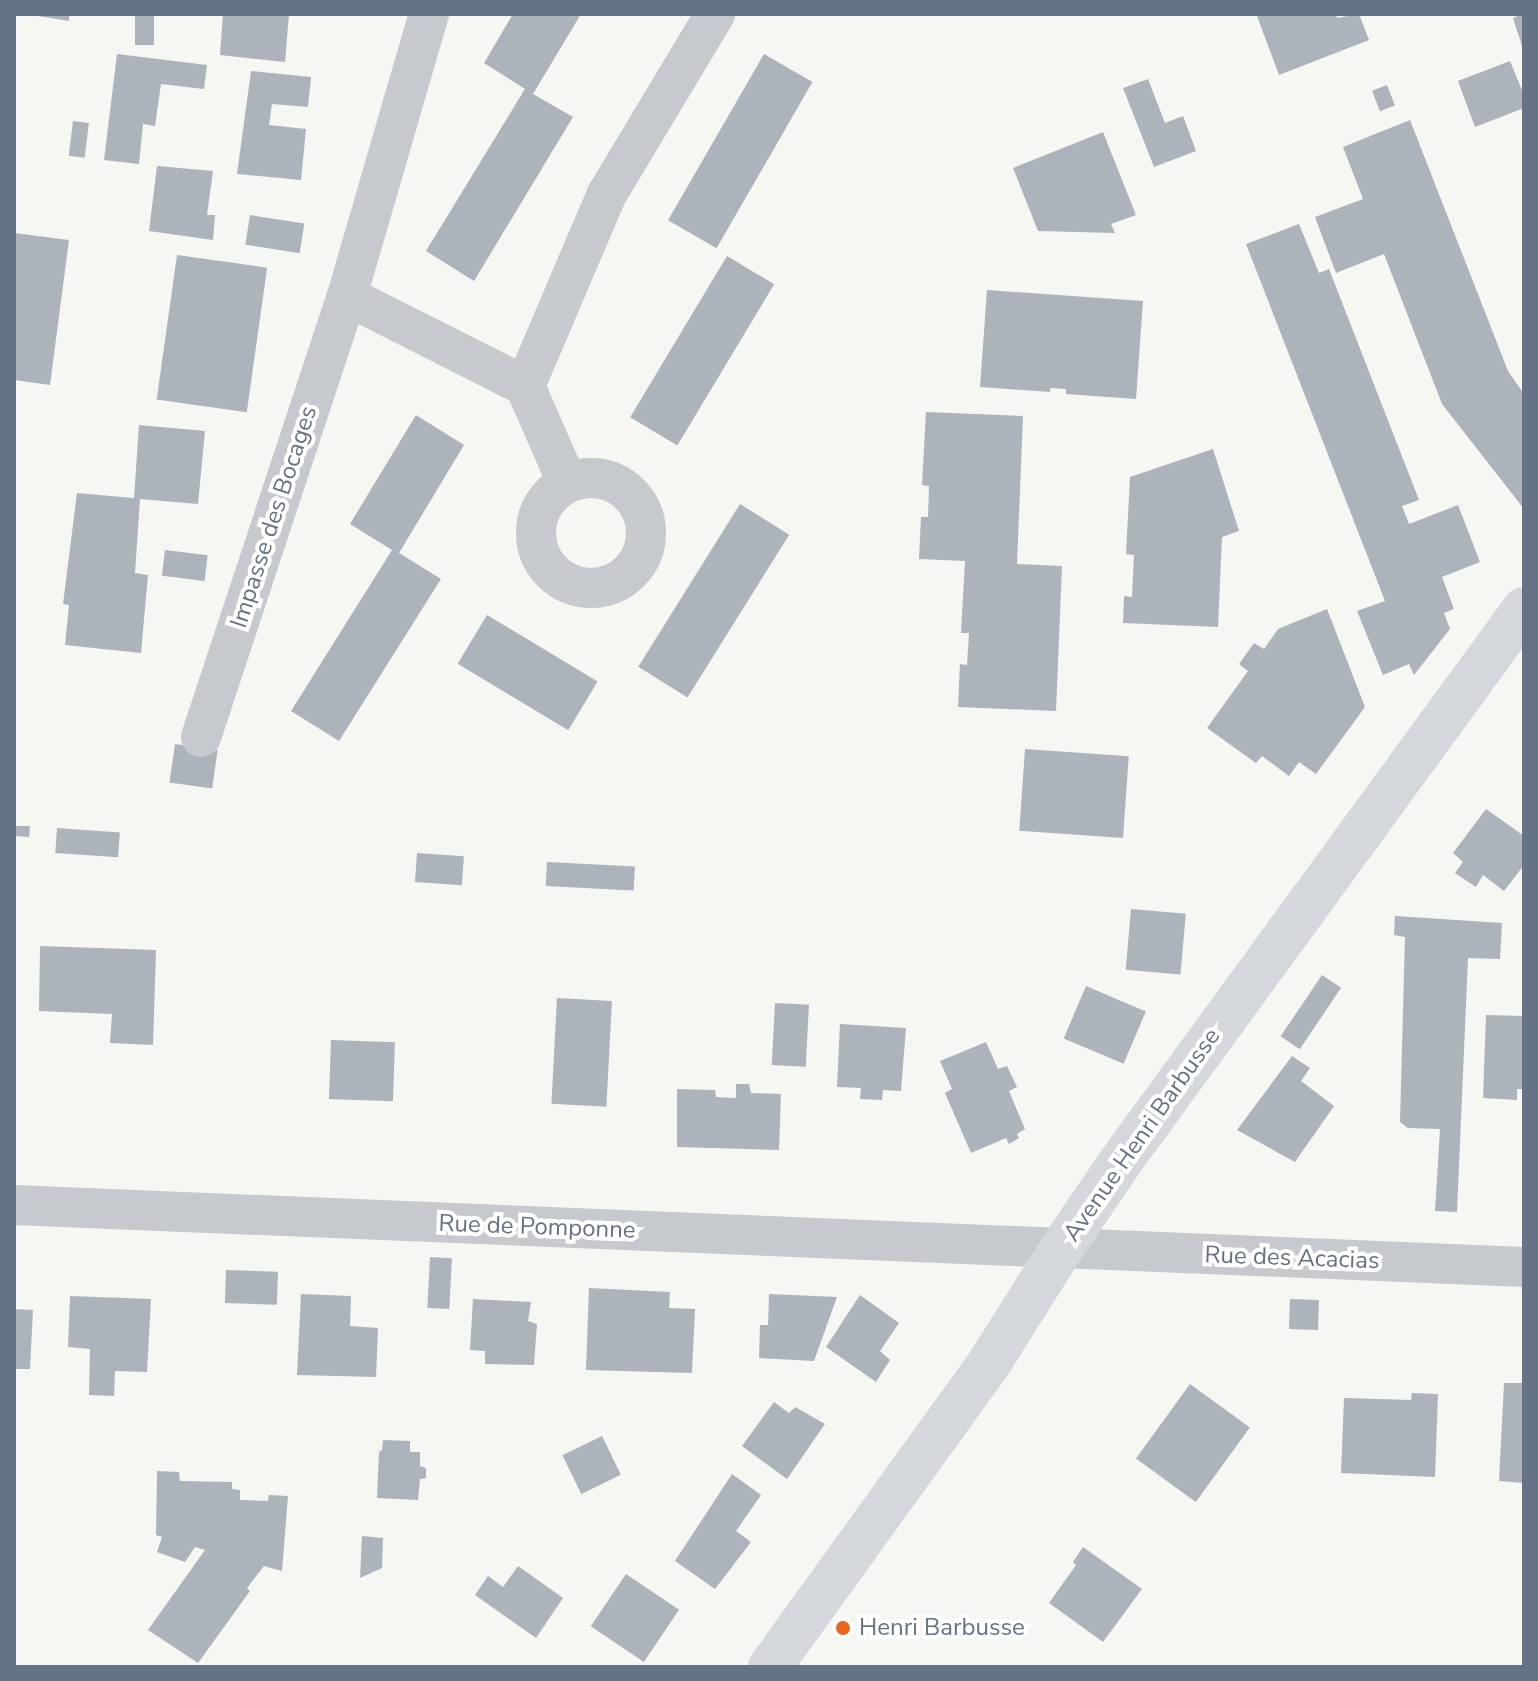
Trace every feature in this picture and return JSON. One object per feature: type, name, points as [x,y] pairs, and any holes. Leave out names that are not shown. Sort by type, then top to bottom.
[{"type":"main road","name":"Avenue Henri Barbusse","points":[[770,1667],[988,1365],[1061,1249],[1524,609]]},
{"type":"street","name":"Impasse des Bocages","points":[[201,737],[347,296],[429,14]]},
{"type":"street","points":[[525,386],[607,194],[715,14]]},
{"type":"street","points":[[347,296],[525,386],[567,482]]},
{"type":"street","name":"Rue de Pomponne","points":[[14,1205],[1061,1249]]},
{"type":"street","name":"Rue des Acacias","points":[[1061,1249],[1524,1267]]},
{"type":"building","points":[[25,14],[69,14],[69,21]]},
{"type":"building","points":[[135,14],[154,14],[154,45],[135,45]]},
{"type":"building","points":[[223,14],[289,14],[285,62],[220,55]]},
{"type":"building","points":[[513,14],[581,14],[533,94],[573,117],[474,281],[426,251],[525,89],[484,63]]},
{"type":"building","points":[[1336,14],[1337,18],[1359,14],[1369,40],[1279,75],[1257,16]]},
{"type":"building","points":[[1524,14],[1523,49],[1513,18]]},
{"type":"building","points":[[117,54],[207,65],[204,89],[161,84],[155,126],[143,124],[139,164],[104,160]]},
{"type":"building","points":[[764,54],[812,82],[716,248],[668,220]]},
{"type":"building","points":[[1510,61],[1524,95],[1524,108],[1475,127],[1458,81]]},
{"type":"building","points":[[251,71],[311,77],[308,107],[272,104],[269,125],[306,129],[301,180],[237,174]]},
{"type":"building","points":[[1148,79],[1165,123],[1183,116],[1196,151],[1154,167],[1123,88]]},
{"type":"building","points":[[1387,85],[1395,106],[1380,111],[1372,91]]},
{"type":"building","points":[[1410,120],[1508,371],[1524,394],[1524,509],[1442,404],[1384,254],[1336,273],[1315,217],[1363,199],[1343,147]]},
{"type":"building","points":[[73,121],[89,123],[85,158],[69,156]]},
{"type":"building","points":[[1103,132],[1136,215],[1111,224],[1115,233],[1038,231],[1013,168]]},
{"type":"building","points":[[157,166],[213,171],[207,215],[215,215],[213,240],[149,231]]},
{"type":"building","points":[[250,215],[304,224],[300,253],[245,245]]},
{"type":"building","points":[[1299,224],[1319,273],[1329,269],[1419,500],[1402,506],[1409,524],[1458,505],[1480,562],[1442,577],[1454,609],[1444,613],[1450,629],[1414,675],[1409,664],[1383,675],[1357,611],[1385,601],[1246,244]]},
{"type":"building","points":[[14,233],[69,240],[50,385],[14,380]]},
{"type":"building","points":[[177,255],[267,268],[247,412],[157,400]]},
{"type":"building","points":[[727,256],[774,284],[677,445],[630,417]]},
{"type":"building","points":[[987,290],[1143,301],[1136,399],[1066,394],[1066,389],[1050,388],[1050,392],[980,387]]},
{"type":"building","points":[[926,412],[1023,416],[1017,564],[1062,566],[1056,711],[958,707],[960,664],[967,665],[969,633],[961,633],[965,561],[919,559],[921,517],[928,517],[929,486],[922,485]]},
{"type":"building","points":[[416,415],[464,445],[399,553],[441,579],[339,741],[291,711],[392,550],[350,524]]},
{"type":"building","points":[[139,425],[205,431],[198,504],[140,499],[135,573],[148,575],[141,653],[65,645],[69,605],[63,604],[77,493],[134,498]]},
{"type":"building","points":[[1213,449],[1239,531],[1222,537],[1218,627],[1123,623],[1124,596],[1132,597],[1134,555],[1126,554],[1130,477]]},
{"type":"building","points":[[740,504],[789,535],[687,698],[638,667]]},
{"type":"building","points":[[165,550],[208,555],[205,581],[162,576]]},
{"type":"building","points":[[1327,609],[1365,707],[1316,774],[1299,762],[1289,776],[1262,756],[1256,763],[1207,728],[1248,671],[1239,664],[1254,643],[1264,649],[1278,629]]},
{"type":"building","points":[[487,615],[598,681],[568,730],[458,664]]},
{"type":"building","points":[[175,744],[218,750],[212,789],[170,783]]},
{"type":"building","points":[[1025,749],[1129,756],[1123,838],[1019,831]]},
{"type":"building","points":[[1486,809],[1524,836],[1524,865],[1504,891],[1483,875],[1476,887],[1455,873],[1463,862],[1453,853]]},
{"type":"building","points":[[16,826],[30,826],[29,837],[16,836]]},
{"type":"building","points":[[57,828],[120,832],[118,857],[55,853]]},
{"type":"building","points":[[417,853],[464,856],[462,885],[415,882]]},
{"type":"building","points":[[547,862],[635,867],[634,891],[546,886]]},
{"type":"building","points":[[1131,909],[1186,914],[1180,975],[1126,970]]},
{"type":"building","points":[[1395,916],[1502,923],[1500,959],[1468,958],[1457,1212],[1435,1211],[1440,1129],[1408,1128],[1400,1122],[1405,937],[1394,935]]},
{"type":"building","points":[[40,946],[156,950],[153,1045],[110,1043],[112,1014],[39,1011]]},
{"type":"building","points":[[1322,975],[1341,988],[1300,1049],[1281,1036]]},
{"type":"building","points":[[1086,986],[1146,1011],[1124,1064],[1064,1038]]},
{"type":"building","points":[[557,998],[612,1001],[606,1107],[551,1104]]},
{"type":"building","points":[[775,1003],[809,1005],[806,1067],[772,1065]]},
{"type":"building","points":[[1486,1015],[1524,1016],[1524,1089],[1517,1089],[1517,1100],[1483,1098]]},
{"type":"building","points":[[840,1024],[906,1028],[901,1091],[883,1090],[882,1100],[860,1099],[861,1088],[837,1087]]},
{"type":"building","points":[[331,1040],[395,1042],[393,1101],[329,1099]]},
{"type":"building","points":[[986,1042],[998,1069],[1007,1066],[1017,1087],[1009,1091],[1025,1129],[1017,1134],[1019,1138],[1009,1144],[1006,1138],[971,1153],[945,1093],[952,1089],[940,1061]]},
{"type":"building","points":[[1292,1056],[1310,1068],[1301,1081],[1334,1106],[1295,1162],[1237,1130]]},
{"type":"building","points":[[736,1084],[749,1084],[751,1093],[781,1094],[779,1150],[677,1147],[677,1089],[715,1090],[716,1097],[736,1098]]},
{"type":"building","points":[[430,1257],[452,1258],[449,1309],[427,1308]]},
{"type":"building","points":[[226,1270],[278,1272],[277,1305],[225,1303]]},
{"type":"building","points":[[589,1288],[670,1292],[669,1308],[695,1309],[692,1373],[586,1370]]},
{"type":"building","points":[[301,1294],[351,1296],[350,1326],[378,1328],[376,1377],[297,1375]]},
{"type":"building","points":[[769,1294],[837,1297],[814,1361],[759,1358],[760,1325],[768,1325]]},
{"type":"building","points":[[860,1295],[899,1323],[880,1351],[890,1360],[876,1382],[826,1347]]},
{"type":"building","points":[[70,1296],[151,1299],[147,1372],[115,1371],[114,1396],[89,1395],[90,1349],[68,1347]]},
{"type":"building","points":[[473,1299],[531,1302],[528,1321],[537,1324],[534,1365],[485,1364],[485,1351],[470,1350]]},
{"type":"building","points":[[1290,1299],[1319,1300],[1318,1330],[1289,1329]]},
{"type":"building","points":[[14,1309],[33,1310],[30,1369],[14,1369]]},
{"type":"building","points":[[1504,1383],[1524,1383],[1524,1483],[1499,1481]]},
{"type":"building","points":[[1190,1384],[1250,1427],[1196,1502],[1136,1458]]},
{"type":"building","points":[[1412,1393],[1438,1394],[1435,1477],[1341,1473],[1344,1398],[1411,1400]]},
{"type":"building","points":[[774,1402],[789,1413],[795,1407],[825,1424],[787,1479],[742,1446]]},
{"type":"building","points":[[602,1436],[621,1475],[581,1494],[562,1455]]},
{"type":"building","points":[[383,1440],[410,1441],[410,1452],[420,1452],[420,1466],[426,1468],[426,1478],[420,1479],[418,1500],[377,1498],[379,1452]]},
{"type":"building","points":[[157,1471],[179,1472],[180,1481],[232,1482],[232,1489],[240,1490],[240,1500],[268,1501],[269,1495],[288,1496],[282,1571],[264,1566],[247,1588],[250,1591],[198,1663],[148,1630],[205,1550],[195,1547],[185,1562],[157,1552],[162,1537],[156,1535]]},
{"type":"building","points":[[732,1474],[761,1495],[736,1531],[751,1542],[715,1589],[675,1561]]},
{"type":"building","points":[[362,1536],[383,1538],[382,1568],[360,1578]]},
{"type":"building","points":[[1083,1547],[1142,1589],[1103,1642],[1049,1603],[1076,1565],[1073,1562]]},
{"type":"building","points":[[518,1566],[563,1598],[536,1638],[475,1595],[488,1576],[503,1587]]},
{"type":"building","points":[[626,1574],[679,1610],[644,1662],[591,1626]]},
{"type":"place","name":"Henri Barbusse","points":[[843,1628]]}]
